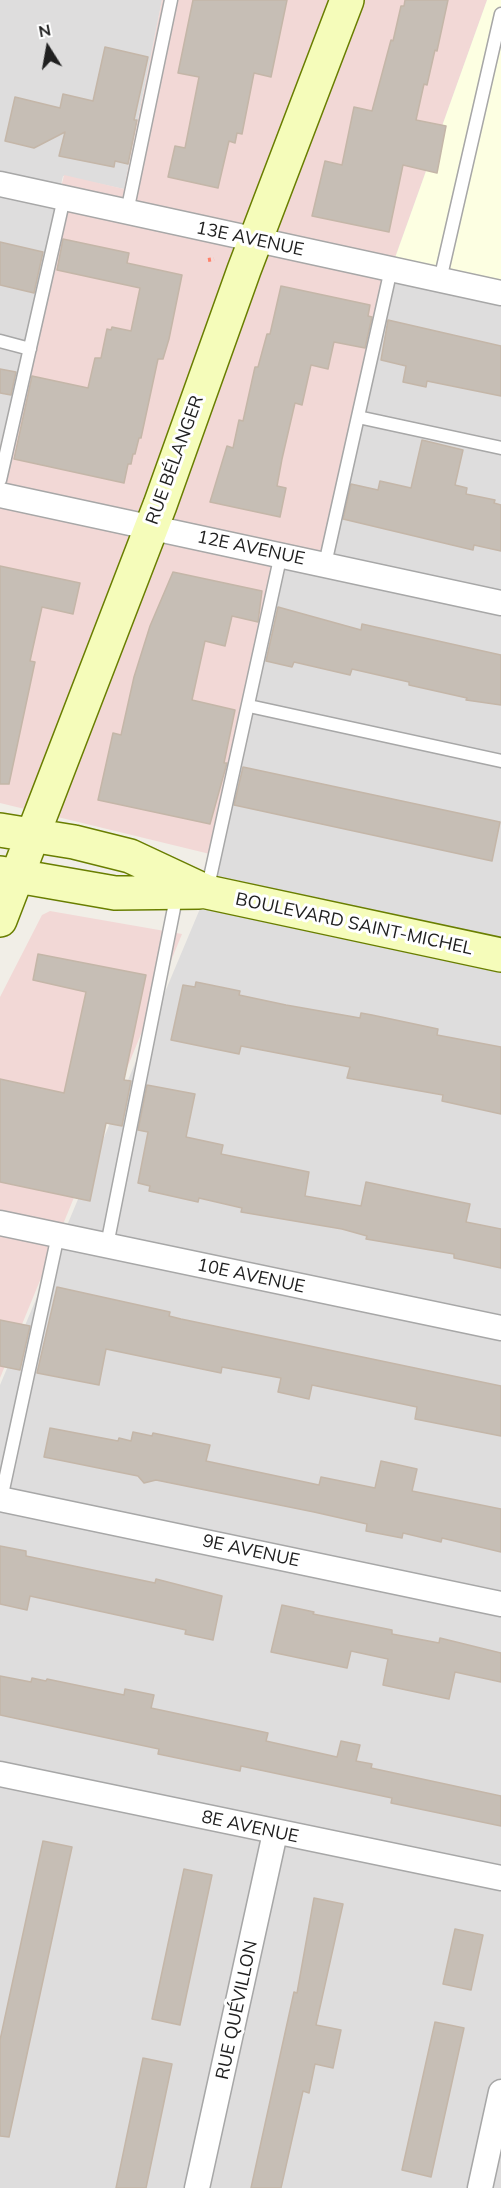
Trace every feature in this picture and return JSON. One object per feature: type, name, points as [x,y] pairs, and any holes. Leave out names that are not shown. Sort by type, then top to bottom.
[{"type":"street","name":"RUE BÉLANGER","points":[[0,920],[16,832],[151,527],[347,0]]},
{"type":"street","name":"13E AVENUE","points":[[0,184],[501,293]]},
{"type":"street","name":"12E AVENUE","points":[[0,495],[501,603]]},
{"type":"street","name":"BOULEVARD SAINT-MICHEL","points":[[16,832],[129,856],[192,892]]},
{"type":"street","name":"BOULEVARD SAINT-MICHEL","points":[[8,874],[115,893],[192,892],[501,956]]},
{"type":"street","name":"10E AVENUE","points":[[0,1223],[501,1329]]},
{"type":"street","name":"9E AVENUE","points":[[1,1499],[501,1604]]},
{"type":"street","name":"8E AVENUE","points":[[1,1780],[501,1878]]},
{"type":"street","name":"RUE QUÉVILLON","points":[[197,2188],[275,1833]]},
{"type":"street","points":[[480,2188],[501,2092]]},
{"type":"lane","points":[[127,212],[171,0]]},
{"type":"lane","points":[[440,280],[501,14]]},
{"type":"lane","points":[[0,480],[64,198]]},
{"type":"lane","points":[[325,564],[391,269]]},
{"type":"lane","points":[[0,341],[30,349]]},
{"type":"lane","points":[[358,417],[501,448]]},
{"type":"lane","points":[[107,1245],[192,892],[249,706],[281,554]]},
{"type":"lane","points":[[249,706],[501,761]]},
{"type":"lane","points":[[1,1499],[58,1235]]},
{"type":"path","points":[[208,260],[214,259]]},
{"type":"shaded area","points":[[0,0],[162,0],[124,189],[63,176],[0,447]]},
{"type":"shaded area","points":[[162,0],[487,0],[391,269],[325,564],[281,554],[214,855],[0,803],[0,447],[64,175],[124,189]]},
{"type":"shaded area","points":[[480,0],[501,0],[501,2188],[0,2188],[0,1385],[207,892],[281,554],[391,269]]},
{"type":"shaded area","points":[[487,0],[501,0],[501,293],[391,269]]},
{"type":"shaded area","points":[[50,911],[182,934],[0,1378],[0,997],[42,915]]},
{"type":"building","points":[[193,0],[287,0],[271,77],[254,73],[242,134],[237,133],[235,143],[229,141],[218,188],[168,177],[175,146],[185,148],[199,77],[178,73]]},
{"type":"building","points":[[405,0],[448,0],[437,51],[435,50],[427,85],[424,84],[416,120],[446,126],[437,173],[403,165],[389,232],[312,216],[325,161],[342,165],[354,107],[372,111],[401,6],[404,6]]},
{"type":"building","points":[[105,47],[148,57],[134,120],[137,120],[128,164],[115,161],[114,167],[59,156],[65,132],[34,148],[5,141],[15,97],[60,108],[63,94],[93,101]]},
{"type":"building","points":[[63,239],[129,253],[127,263],[182,275],[169,339],[163,359],[158,359],[141,438],[139,438],[131,464],[128,464],[124,483],[14,459],[32,376],[88,388],[95,358],[101,358],[107,329],[111,330],[112,327],[131,331],[140,288],[57,270]]},
{"type":"building","points":[[0,242],[43,252],[34,293],[0,285]]},
{"type":"building","points":[[281,286],[370,305],[368,316],[372,317],[365,348],[334,342],[328,369],[311,365],[302,405],[295,403],[282,459],[277,486],[286,488],[280,517],[210,502],[227,446],[233,448],[239,420],[243,421],[255,367],[258,367],[267,334],[270,334]]},
{"type":"building","points":[[388,320],[501,346],[501,396],[427,381],[426,387],[403,382],[406,366],[381,360]]},
{"type":"building","points":[[0,369],[16,372],[11,395],[0,393]]},
{"type":"building","points":[[422,440],[463,450],[455,485],[467,488],[466,494],[495,500],[494,503],[501,505],[501,551],[474,545],[473,550],[343,519],[351,484],[378,490],[380,481],[411,488]]},
{"type":"building","points":[[0,566],[80,583],[73,614],[42,607],[30,661],[35,662],[9,784],[0,784]]},
{"type":"building","points":[[173,572],[262,591],[258,622],[232,616],[225,646],[205,641],[192,700],[235,710],[224,763],[227,763],[210,824],[98,800],[113,733],[121,735],[134,677],[150,626]]},
{"type":"building","points":[[278,607],[361,630],[362,624],[501,655],[501,705],[466,700],[467,698],[409,685],[409,682],[352,669],[350,675],[294,662],[292,667],[266,661]]},
{"type":"building","points":[[243,767],[500,822],[492,861],[234,805]]},
{"type":"building","points":[[38,954],[146,975],[124,1080],[131,1081],[122,1126],[106,1123],[90,1201],[0,1182],[0,1079],[64,1093],[86,992],[33,980]]},
{"type":"building","points":[[196,982],[240,991],[239,995],[286,1005],[360,1018],[361,1013],[438,1029],[437,1035],[501,1047],[501,1114],[442,1101],[443,1095],[347,1078],[350,1067],[241,1046],[239,1054],[171,1040],[183,985],[195,987]]},
{"type":"building","points":[[147,1085],[195,1094],[186,1137],[223,1145],[221,1154],[309,1172],[305,1196],[361,1206],[366,1182],[470,1204],[466,1222],[501,1229],[501,1268],[454,1258],[454,1254],[366,1239],[367,1236],[342,1229],[241,1212],[242,1208],[199,1198],[198,1202],[149,1191],[150,1186],[138,1183],[148,1132],[138,1130]]},
{"type":"building","points":[[57,1287],[170,1312],[169,1316],[181,1319],[501,1386],[501,1436],[415,1419],[417,1407],[312,1385],[309,1399],[278,1392],[281,1378],[222,1367],[221,1373],[106,1349],[99,1385],[37,1373]]},
{"type":"building","points":[[0,1320],[30,1326],[20,1370],[0,1366]]},
{"type":"building","points":[[50,1428],[118,1441],[119,1438],[131,1441],[133,1432],[152,1436],[153,1433],[210,1445],[206,1461],[319,1485],[321,1477],[375,1488],[381,1461],[417,1469],[412,1491],[501,1509],[501,1552],[442,1538],[441,1542],[403,1533],[402,1538],[366,1531],[367,1524],[156,1480],[144,1483],[138,1476],[44,1457]]},
{"type":"building","points":[[0,1546],[26,1551],[26,1556],[155,1583],[156,1579],[222,1596],[213,1640],[185,1634],[186,1630],[30,1596],[27,1610],[0,1604]]},
{"type":"building","points":[[282,1605],[314,1612],[313,1614],[392,1630],[392,1634],[439,1643],[440,1638],[501,1653],[501,1682],[455,1672],[449,1699],[383,1685],[388,1659],[351,1651],[347,1668],[271,1652]]},
{"type":"building","points":[[0,1676],[31,1682],[32,1678],[46,1681],[47,1679],[124,1695],[125,1689],[154,1695],[151,1708],[268,1733],[266,1741],[337,1757],[341,1741],[360,1745],[356,1761],[372,1764],[371,1768],[501,1796],[501,1826],[391,1803],[392,1798],[241,1766],[240,1771],[158,1754],[159,1749],[0,1715]]},
{"type":"building","points":[[43,1841],[72,1847],[9,2137],[0,2136],[0,2040]]},
{"type":"building","points":[[184,1869],[212,1875],[180,2025],[152,2019]]},
{"type":"building","points":[[314,1898],[343,1904],[316,2025],[341,2030],[333,2068],[315,2064],[309,2093],[303,2091],[281,2188],[251,2188],[294,1992],[297,1993]]},
{"type":"building","points":[[455,1929],[483,1935],[471,1990],[443,1984]]},
{"type":"building","points":[[435,2022],[464,2028],[431,2177],[402,2170]]},
{"type":"building","points":[[143,2058],[172,2064],[146,2188],[116,2188]]}]
